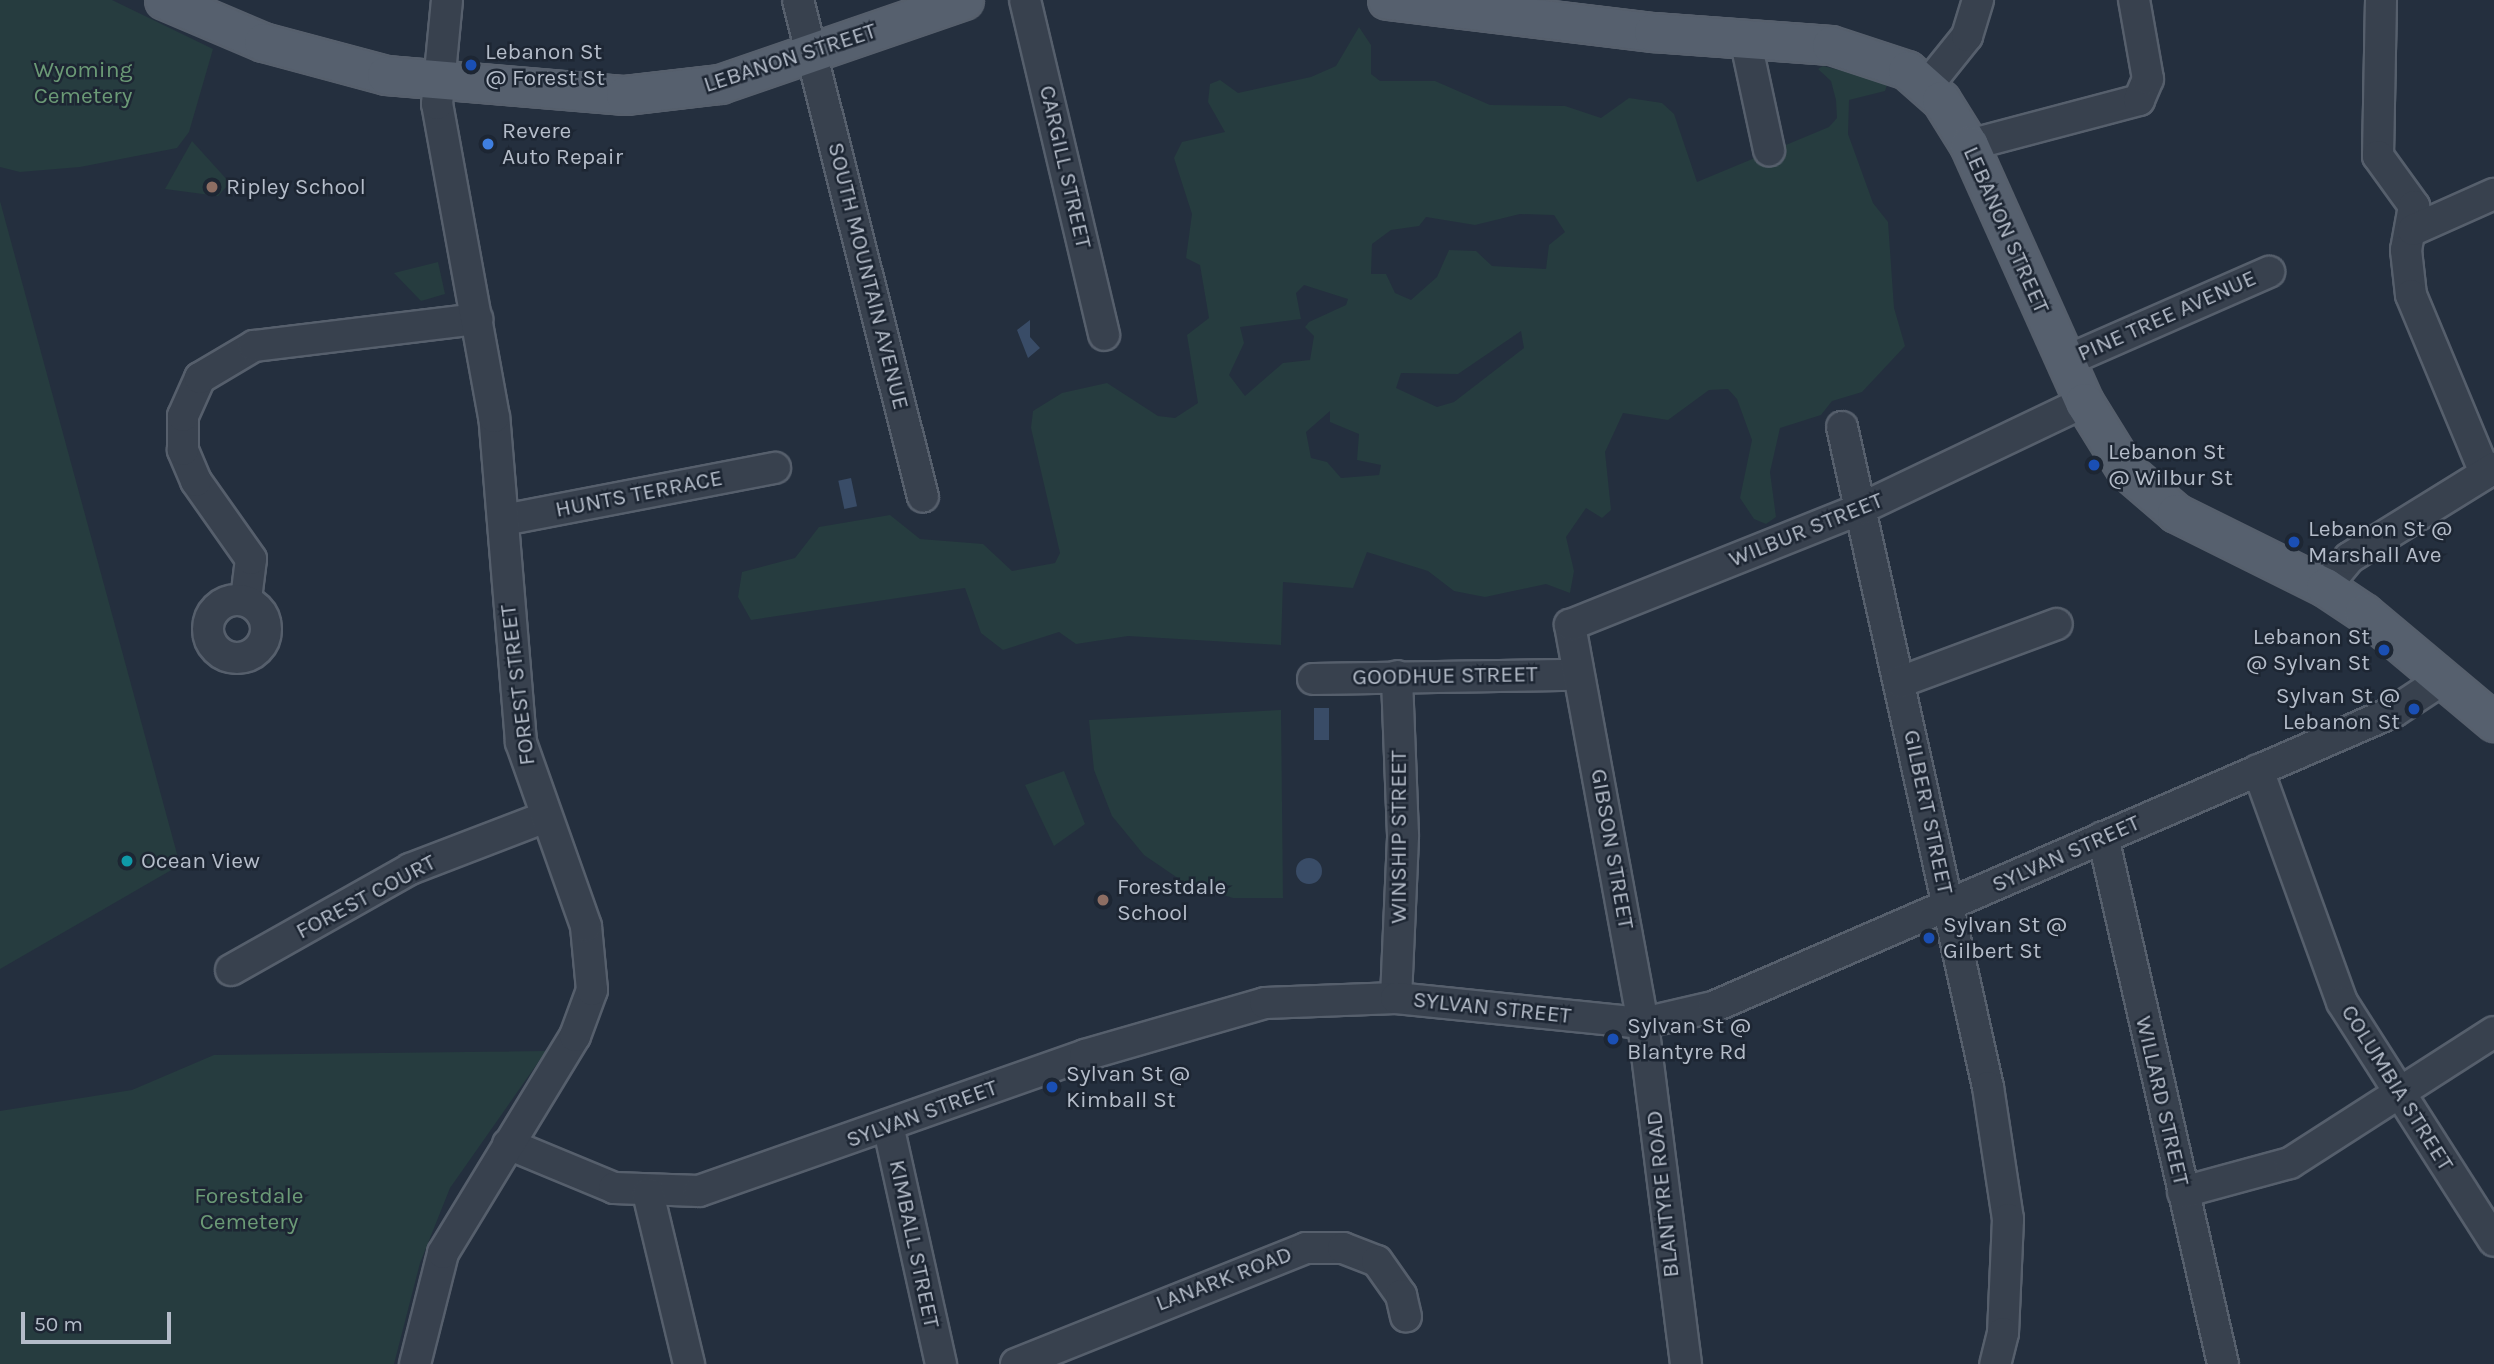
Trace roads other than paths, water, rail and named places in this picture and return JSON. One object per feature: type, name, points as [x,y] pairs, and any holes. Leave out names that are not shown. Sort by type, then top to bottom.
[{"type":"main road","name":"LEBANON STREET","points":[[164,0],[262,42],[436,83],[668,93],[812,55],[964,0]]},
{"type":"main road","name":"LEBANON STREET","points":[[1387,0],[1859,50],[1895,63],[1927,86],[1969,145],[2084,402],[2115,456],[2158,500],[2325,587],[2494,722]]},
{"type":"street","name":"FOREST STREET","points":[[415,1364],[443,1253],[575,1036],[592,990],[583,914],[543,818],[517,714],[503,520],[477,319],[436,83],[447,0]]},
{"type":"street","name":"SOUTH MOUNTAIN AVENUE","points":[[798,0],[923,497]]},
{"type":"street","name":"CARGILL STREET","points":[[1025,0],[1104,335]]},
{"type":"street","points":[[1927,86],[1968,36],[1978,0]]},
{"type":"street","points":[[1969,145],[2106,114],[2139,100],[2147,88],[2134,0]]},
{"type":"street","points":[[2325,587],[2349,558],[2490,471],[2411,295],[2406,250],[2413,230],[2414,206],[2380,166],[2376,147],[2381,0]]},
{"type":"street","points":[[1745,38],[1769,150]]},
{"type":"street","points":[[2413,230],[2494,194]]},
{"type":"street","name":"PINE TREE AVENUE","points":[[2066,361],[2269,272]]},
{"type":"street","points":[[246,599],[251,559],[196,481],[183,450],[185,408],[200,378],[254,346],[477,319]]},
{"type":"street","name":"WILBUR STREET","points":[[1577,675],[1570,625],[1862,508],[2084,402]]},
{"type":"street","name":"GILBERT STREET","points":[[1842,427],[1949,907],[2008,1219],[2003,1333],[1995,1364]]},
{"type":"street","name":"HUNTS TERRACE","points":[[503,520],[775,468]]},
{"type":"street","points":[[1900,682],[2057,624]]},
{"type":"street","name":"GOODHUE STREET","points":[[1314,678],[1577,675]]},
{"type":"street","name":"GIBSON STREET","points":[[1577,675],[1643,1023]]},
{"type":"street","name":"WINSHIP STREET","points":[[1396,998],[1403,835],[1397,676]]},
{"type":"street","name":"SYLVAN STREET","points":[[508,1144],[593,1181],[648,1193],[724,1186],[888,1125],[1225,1011],[1265,1003],[1396,998],[1643,1023],[1713,1007],[1949,907],[2401,708],[2442,680]]},
{"type":"street","name":"COLUMBIA STREET","points":[[2258,770],[2343,1002],[2494,1241]]},
{"type":"street","name":"FOREST COURT","points":[[232,970],[410,869],[543,818]]},
{"type":"street","name":"WILLARD STREET","points":[[2103,837],[2223,1364]]},
{"type":"street","name":"BLANTYRE ROAD","points":[[1643,1023],[1686,1364]]},
{"type":"street","points":[[2183,1192],[2279,1168],[2494,1031]]},
{"type":"street","name":"KIMBALL STREET","points":[[888,1125],[941,1364]]},
{"type":"street","points":[[648,1193],[689,1364]]},
{"type":"street","name":"LANARK ROAD","points":[[1016,1364],[1306,1248],[1343,1248],[1377,1261],[1401,1295],[1406,1316]]},
{"type":"water","points":[[1030,320],[1030,337],[1040,348],[1028,358],[1017,330]]},
{"type":"water","points":[[851,478],[857,506],[844,509],[838,481]]},
{"type":"water","points":[[1314,708],[1329,708],[1329,740],[1314,740]]},
{"type":"water","points":[[1309,858],[1318,862],[1322,871],[1318,880],[1309,884],[1300,880],[1296,871],[1300,862]]},
{"type":"place","name":"Lebanon St @ Forest St","points":[[471,65]]},
{"type":"place","name":"Revere Auto Repair","points":[[488,144]]},
{"type":"place","name":"Ripley School","points":[[212,187]]},
{"type":"place","name":"Lebanon St @ Wilbur St","points":[[2094,465]]},
{"type":"place","name":"Lebanon St @ Marshall Ave","points":[[2294,542]]},
{"type":"place","name":"Lebanon St @ Sylvan St","points":[[2384,650]]},
{"type":"place","name":"Sylvan St @ Lebanon St","points":[[2414,709]]},
{"type":"place","name":"Ocean View","points":[[127,861]]},
{"type":"place","name":"Forestdale School","points":[[1103,900]]},
{"type":"place","name":"Sylvan St @ Gilbert St","points":[[1929,938]]},
{"type":"place","name":"Sylvan St @ Blantyre Rd","points":[[1613,1039]]},
{"type":"place","name":"Sylvan St @ Kimball St","points":[[1052,1087]]},
{"type":"park label","name":"Wyoming Cemetery","points":[[83,83]]},
{"type":"park label","name":"Forestdale Cemetery","points":[[249,1209]]}]
